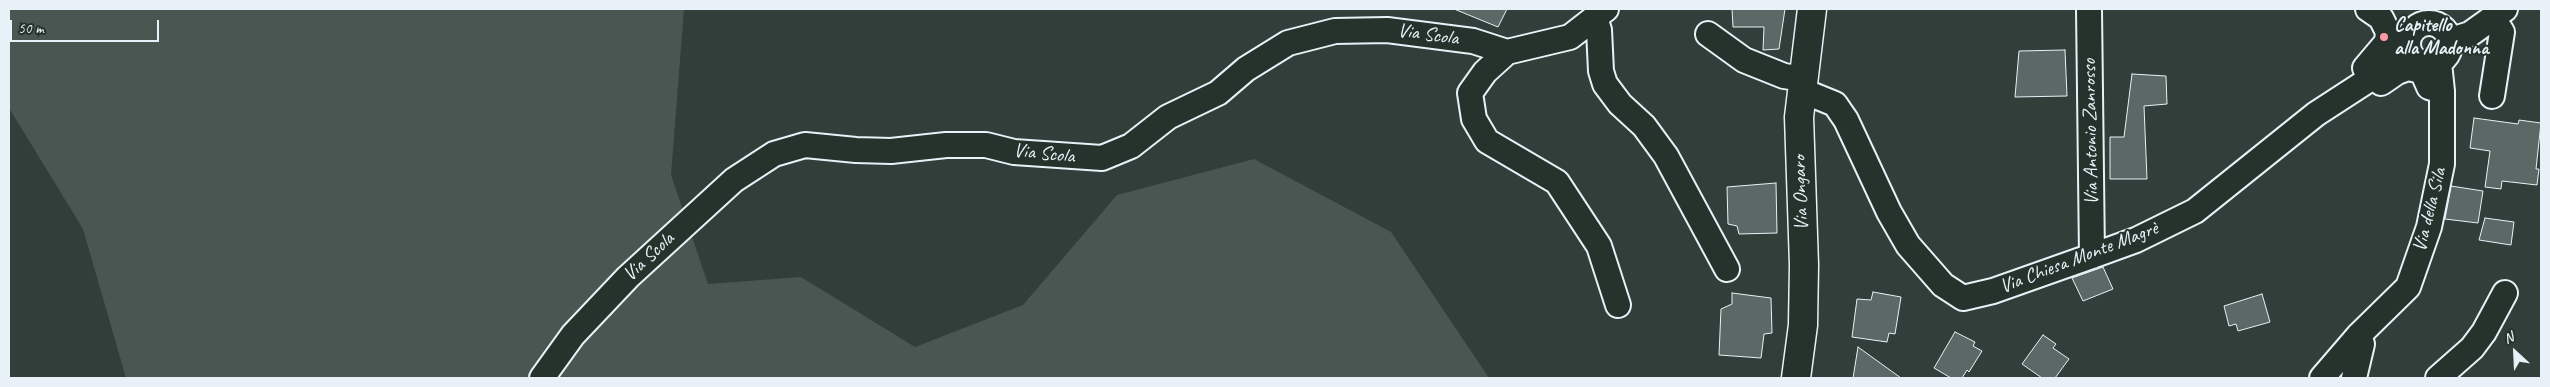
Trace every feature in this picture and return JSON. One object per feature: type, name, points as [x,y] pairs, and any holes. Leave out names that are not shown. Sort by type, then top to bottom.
[{"type":"main road","name":"Via Ongaro","points":[[1796,378],[1803,325],[1804,265],[1799,117],[1812,9]]},
{"type":"street","name":"Via Antonio Zanrosso","points":[[2089,9],[2092,256]]},
{"type":"street","points":[[2368,9],[2381,18],[2388,32],[2387,42],[2365,68],[2380,83],[2396,72],[2408,68],[2422,71],[2429,87],[2442,91]]},
{"type":"street","points":[[2388,9],[2415,27]]},
{"type":"street","points":[[1600,13],[1570,38],[1507,52],[1485,72],[1470,93],[1474,119],[1487,141],[1557,182],[1600,246],[1618,305]]},
{"type":"street","points":[[1600,13],[1598,30],[1601,71],[1605,84],[1620,104],[1644,126],[1666,156],[1727,269]]},
{"type":"street","points":[[2451,40],[2470,34],[2499,13],[2502,32],[2492,96]]},
{"type":"street","points":[[2436,23],[2443,27],[2451,40],[2449,53],[2439,63],[2423,64],[2410,53],[2408,42],[2415,27],[2422,24],[2436,23]]},
{"type":"street","name":"Via Scola","points":[[542,378],[574,335],[628,277],[734,180],[774,154],[805,145],[856,150],[891,150],[946,145],[986,145],[1014,152],[1102,158],[1131,146],[1168,117],[1218,93],[1246,69],[1288,43],[1335,31],[1387,30],[1473,41],[1507,52]]},
{"type":"street","points":[[1708,34],[1744,60],[1804,85]]},
{"type":"street","name":"Via Chiesa Monte Magrè","points":[[1804,85],[1835,104],[1846,120],[1889,212],[1908,245],[1943,285],[1963,298],[1993,291],[2136,240],[2195,211],[2316,114],[2410,53]]},
{"type":"street","name":"Via della Sila","points":[[2322,378],[2359,335],[2408,287],[2429,227],[2442,164],[2442,91],[2439,63]]},
{"type":"street","points":[[2438,378],[2472,348],[2484,332],[2505,292]]},
{"type":"street","points":[[2354,378],[2362,344],[2359,335]]},
{"type":"shaded area","points":[[9,9],[684,9],[671,175],[708,284],[801,277],[915,347],[1023,305],[1117,195],[1254,159],[1391,232],[1489,378],[126,378],[83,229],[9,108]]},
{"type":"building","points":[[1454,9],[1507,9],[1498,27]]},
{"type":"building","points":[[1732,9],[1785,9],[1779,49],[1763,50],[1764,27],[1733,27]]},
{"type":"building","points":[[2065,50],[2067,96],[2015,97],[2019,51]]},
{"type":"building","points":[[2132,74],[2166,76],[2167,104],[2144,106],[2147,179],[2110,179],[2110,137],[2124,137]]},
{"type":"building","points":[[2474,118],[2518,124],[2519,120],[2541,123],[2536,169],[2539,169],[2537,185],[2502,181],[2501,189],[2485,187],[2490,151],[2470,148]]},
{"type":"building","points":[[1776,183],[1777,233],[1739,234],[1737,226],[1728,224],[1727,187]]},
{"type":"building","points":[[2451,186],[2483,191],[2478,223],[2445,219]]},
{"type":"building","points":[[2485,218],[2514,222],[2511,245],[2479,240]]},
{"type":"building","points":[[2103,267],[2113,289],[2083,301],[2072,278]]},
{"type":"building","points":[[1873,292],[1901,297],[1895,334],[1889,333],[1887,342],[1852,337],[1857,299],[1871,300]]},
{"type":"building","points":[[1732,293],[1771,298],[1772,333],[1764,334],[1761,358],[1719,355],[1721,309],[1732,304]]},
{"type":"building","points":[[2262,294],[2270,322],[2238,331],[2236,324],[2229,326],[2224,306]]},
{"type":"building","points":[[1955,332],[1975,342],[1973,346],[1982,351],[1969,372],[1967,370],[1962,378],[1951,378],[1934,368]]},
{"type":"building","points":[[2043,335],[2056,344],[2053,348],[2069,359],[2055,378],[2042,378],[2022,364]]},
{"type":"building","points":[[1858,347],[1901,378],[1853,378]]},
{"type":"place","name":"Capitello alla Madonna","points":[[2384,37]]}]
